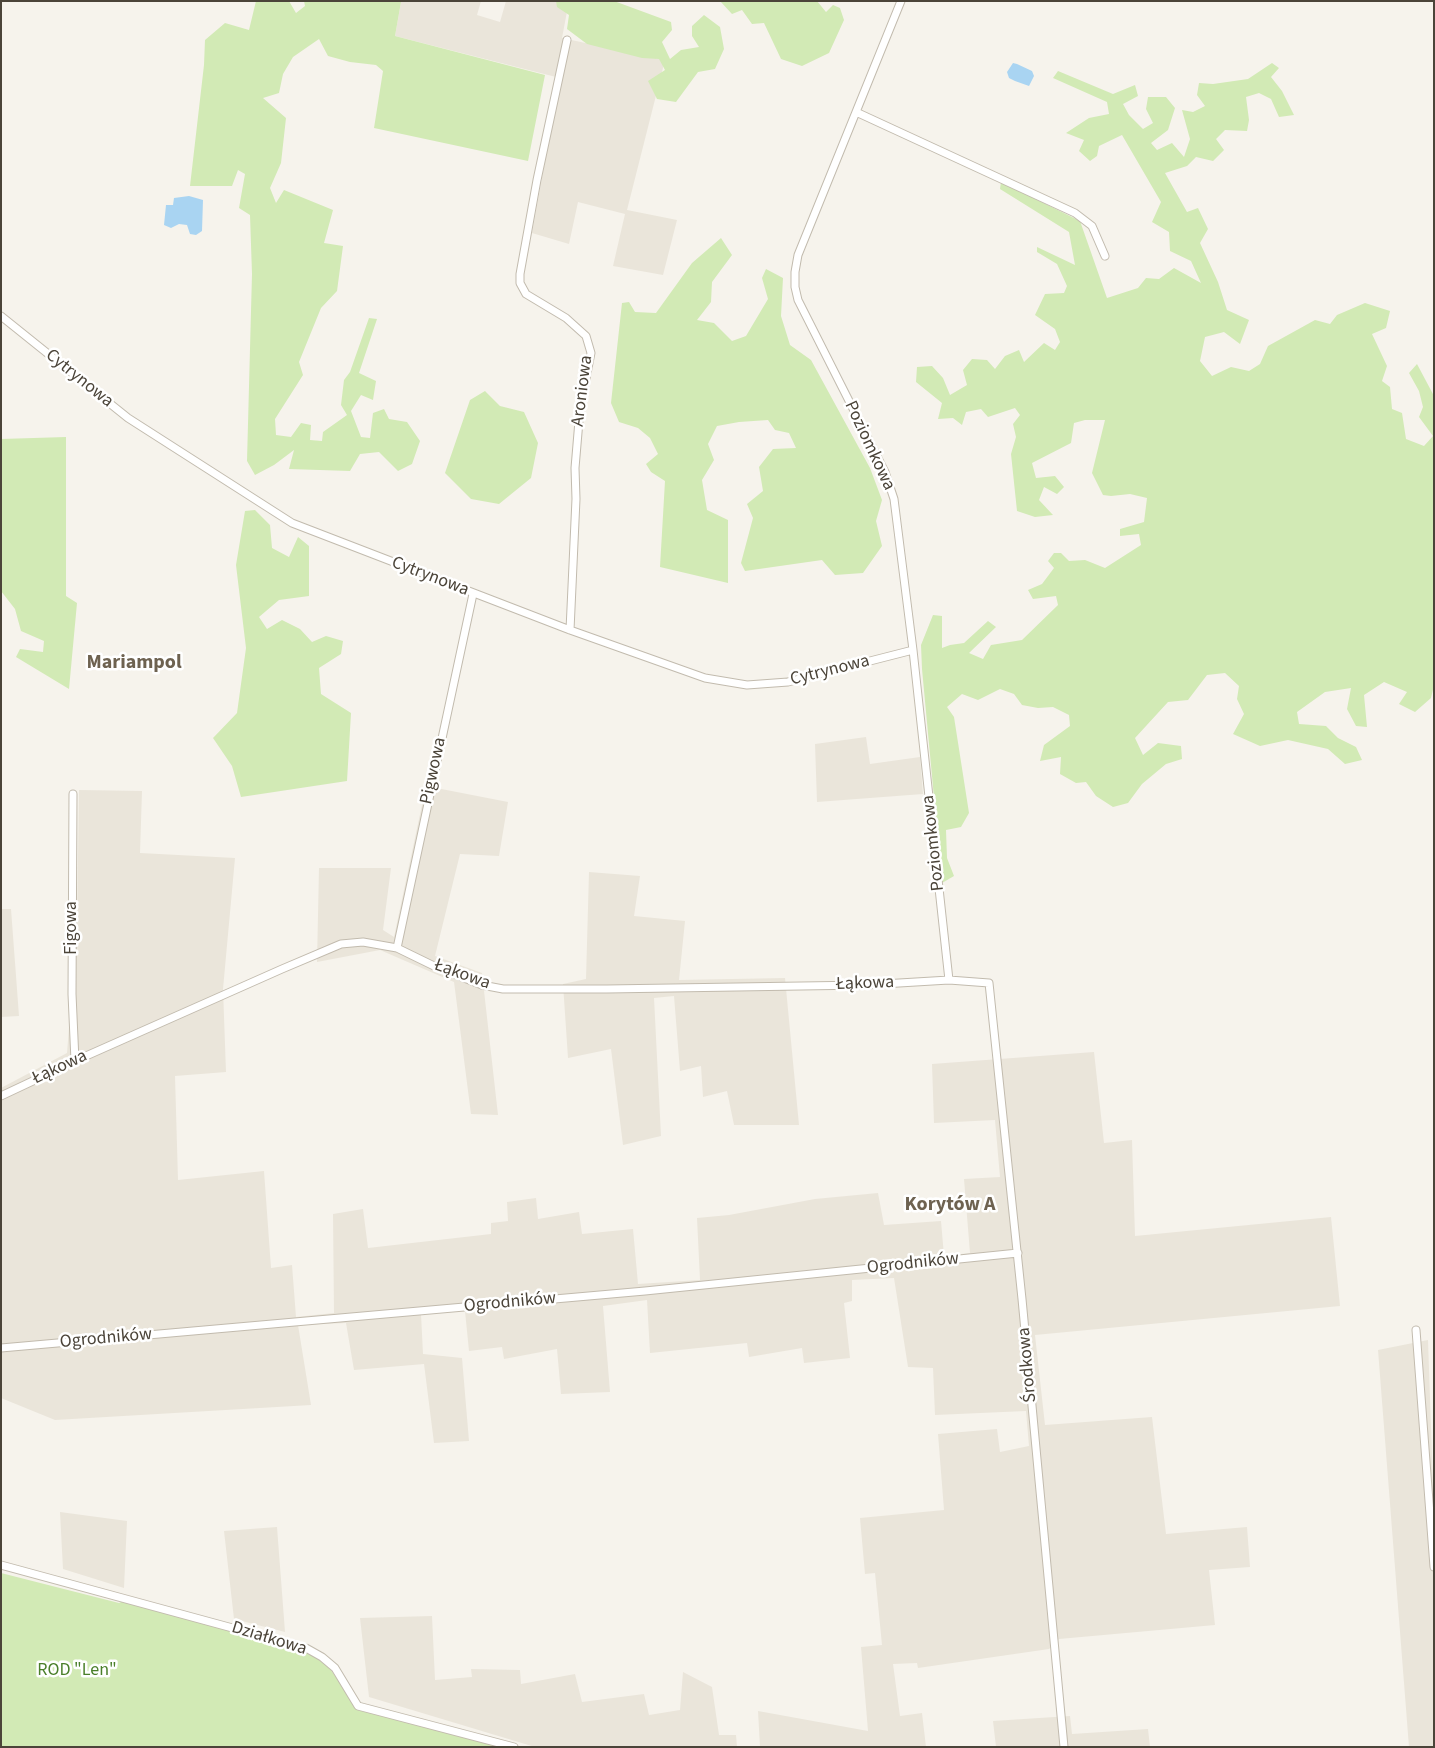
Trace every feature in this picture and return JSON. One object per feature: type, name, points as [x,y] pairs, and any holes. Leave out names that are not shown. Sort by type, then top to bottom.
[{"type":"street","name":"Poziomkowa","points":[[901,1],[798,255],[795,287],[798,300],[885,472],[894,498],[913,650],[949,980]]},
{"type":"street","name":"Aroniowa","points":[[567,40],[537,180],[520,283],[526,294],[566,318],[586,336],[590,353],[578,428],[570,630]]},
{"type":"street","points":[[856,112],[1075,213],[1092,226],[1105,256]]},
{"type":"street","name":"Cytrynowa","points":[[1,316],[128,418],[292,523],[570,630],[704,678],[747,685],[788,682],[913,650]]},
{"type":"street","name":"Pigwowa","points":[[397,948],[473,594]]},
{"type":"street","name":"Figowa","points":[[73,794],[72,994],[75,1061]]},
{"type":"street","name":"Łąkowa","points":[[1,1096],[75,1061],[341,944],[363,942],[397,948],[434,966],[482,985],[503,989],[607,990],[856,985],[949,980],[989,983]]},
{"type":"street","name":"Środkowa","points":[[989,983],[1018,1253],[1064,1747]]},
{"type":"street","name":"Ogrodników","points":[[1,1348],[645,1291],[1018,1253]]},
{"type":"street","points":[[1416,1330],[1434,1567]]},
{"type":"street","name":"Działkowa","points":[[1,1565],[306,1648],[322,1657],[335,1668],[358,1706],[514,1747]]},
{"type":"shaded area","points":[[481,1],[477,15],[500,22],[506,1],[569,1],[562,38],[665,60],[627,210],[677,220],[663,275],[613,266],[625,214],[578,202],[569,244],[532,233],[560,78],[395,36],[401,2]]},
{"type":"shaded area","points":[[866,737],[870,764],[920,757],[923,794],[817,802],[815,744]]},
{"type":"shaded area","points":[[426,786],[508,802],[499,856],[460,854],[435,956],[482,973],[498,1115],[471,1114],[454,982],[380,950],[317,962],[319,868],[391,868],[383,930],[394,937]]},
{"type":"shaded area","points":[[79,790],[142,791],[140,853],[235,858],[223,989],[226,1072],[175,1076],[178,1180],[264,1171],[271,1268],[292,1265],[296,1317],[334,1313],[333,1214],[363,1209],[368,1248],[491,1234],[491,1223],[508,1221],[507,1202],[536,1198],[538,1219],[579,1212],[582,1234],[633,1229],[638,1284],[700,1280],[697,1218],[729,1215],[815,1199],[878,1193],[884,1225],[941,1221],[944,1256],[970,1253],[964,1179],[1000,1177],[995,1120],[934,1123],[932,1064],[1094,1052],[1104,1143],[1132,1140],[1135,1236],[1331,1217],[1340,1306],[1035,1335],[1045,1425],[1152,1417],[1166,1534],[1247,1527],[1250,1567],[1209,1570],[1215,1625],[1059,1639],[1049,1649],[918,1668],[917,1663],[893,1664],[900,1716],[922,1713],[926,1747],[760,1747],[758,1711],[868,1731],[861,1647],[882,1645],[875,1573],[865,1574],[860,1518],[944,1510],[938,1434],[997,1429],[1000,1452],[1029,1446],[1026,1411],[935,1415],[933,1368],[908,1367],[894,1278],[852,1280],[852,1301],[844,1303],[850,1358],[804,1363],[802,1348],[749,1357],[747,1343],[650,1353],[647,1300],[603,1306],[610,1392],[561,1394],[557,1349],[504,1359],[502,1347],[469,1351],[465,1311],[421,1314],[423,1354],[462,1358],[469,1441],[434,1443],[424,1364],[354,1370],[346,1323],[298,1325],[311,1405],[55,1420],[1,1398],[1,1088],[67,1053],[77,925]]},
{"type":"shaded area","points":[[589,872],[640,876],[634,916],[685,921],[679,980],[785,978],[799,1125],[734,1125],[727,1091],[703,1097],[701,1066],[680,1071],[674,996],[654,998],[661,1136],[623,1145],[611,1049],[568,1058],[563,984],[586,979]]},
{"type":"shaded area","points":[[1,909],[11,909],[19,1016],[1,1017]]},
{"type":"shaded area","points":[[1428,1340],[1434,1514],[1434,1747],[1409,1747],[1378,1350]]},
{"type":"shaded area","points":[[60,1512],[127,1521],[124,1588],[63,1569]]},
{"type":"shaded area","points":[[277,1527],[285,1632],[234,1619],[224,1531]]},
{"type":"shaded area","points":[[432,1616],[435,1680],[472,1677],[471,1669],[520,1670],[521,1684],[575,1674],[582,1702],[644,1694],[649,1715],[680,1710],[683,1672],[712,1687],[719,1735],[736,1735],[737,1747],[535,1747],[369,1697],[360,1618]]},
{"type":"shaded area","points":[[1070,1716],[1072,1734],[1148,1729],[1150,1747],[996,1747],[993,1721]]},
{"type":"green space","points":[[256,1],[289,1],[296,13],[305,6],[304,1],[404,1],[401,2],[395,36],[545,75],[528,161],[374,128],[383,71],[376,65],[350,62],[328,56],[319,39],[293,57],[283,74],[279,93],[263,98],[286,118],[281,163],[270,188],[276,203],[284,190],[333,210],[324,243],[343,246],[337,291],[321,308],[299,362],[303,375],[275,419],[276,435],[291,437],[301,423],[311,425],[310,440],[322,441],[323,432],[347,415],[341,405],[344,380],[350,372],[369,318],[377,319],[359,373],[376,381],[373,400],[361,395],[351,411],[361,437],[370,438],[373,413],[384,409],[389,419],[407,422],[420,441],[412,464],[398,471],[379,452],[360,454],[350,471],[289,469],[294,450],[274,465],[255,475],[247,461],[252,274],[250,215],[239,208],[245,174],[238,170],[232,186],[190,186],[204,65],[205,40],[225,23],[249,30]]},
{"type":"green space","points":[[556,1],[614,1],[671,22],[672,30],[662,42],[670,59],[681,50],[699,47],[692,36],[692,26],[704,15],[720,27],[724,49],[715,69],[698,72],[676,102],[657,99],[648,81],[665,70],[659,59],[642,58],[587,44],[567,29],[569,15],[557,7]]},
{"type":"green space","points":[[720,1],[817,1],[826,12],[833,5],[840,8],[844,20],[829,53],[802,66],[781,59],[764,23],[752,24],[742,10],[732,14]]},
{"type":"green space","points":[[1272,63],[1279,68],[1271,77],[1282,91],[1294,115],[1279,117],[1271,99],[1259,93],[1246,97],[1249,120],[1247,131],[1225,130],[1216,139],[1224,150],[1213,161],[1196,157],[1187,166],[1165,173],[1187,212],[1198,208],[1208,229],[1200,243],[1218,282],[1227,310],[1249,320],[1240,344],[1224,332],[1205,337],[1200,361],[1212,376],[1231,367],[1249,371],[1260,364],[1268,346],[1315,320],[1330,324],[1337,315],[1365,303],[1390,311],[1386,328],[1372,334],[1387,366],[1382,381],[1390,387],[1392,409],[1402,413],[1406,439],[1424,446],[1433,436],[1419,417],[1423,407],[1419,391],[1409,373],[1417,364],[1434,396],[1434,685],[1431,698],[1415,712],[1399,704],[1407,692],[1384,682],[1364,695],[1367,727],[1356,726],[1347,709],[1351,688],[1325,692],[1297,712],[1299,724],[1326,726],[1338,738],[1356,747],[1362,760],[1345,764],[1328,749],[1288,740],[1260,746],[1233,734],[1244,714],[1237,699],[1239,686],[1225,673],[1207,675],[1188,700],[1168,702],[1135,738],[1143,755],[1158,743],[1181,746],[1182,759],[1166,764],[1142,784],[1128,803],[1113,807],[1096,796],[1086,782],[1076,783],[1060,774],[1061,757],[1040,761],[1044,745],[1070,726],[1069,715],[1053,707],[1038,708],[1022,705],[1014,694],[1000,689],[978,700],[962,694],[947,707],[954,717],[969,813],[961,827],[946,830],[947,858],[954,876],[942,883],[921,645],[933,615],[942,616],[942,648],[964,643],[988,621],[996,627],[969,653],[983,659],[991,645],[1022,640],[1058,605],[1056,596],[1033,599],[1028,590],[1042,584],[1054,568],[1048,561],[1054,553],[1061,553],[1069,561],[1085,560],[1105,568],[1141,545],[1139,534],[1120,536],[1120,529],[1144,522],[1147,498],[1130,494],[1103,495],[1092,473],[1105,420],[1085,420],[1074,423],[1071,443],[1032,463],[1036,478],[1055,476],[1064,487],[1057,494],[1044,487],[1039,500],[1053,515],[1035,517],[1017,511],[1011,454],[1016,437],[1013,424],[1020,415],[1015,408],[988,417],[981,409],[966,412],[962,425],[953,418],[938,419],[942,403],[916,382],[917,367],[932,366],[943,378],[950,395],[967,385],[963,370],[972,359],[987,360],[995,369],[1005,356],[1019,350],[1024,362],[1044,343],[1055,350],[1060,342],[1055,329],[1035,315],[1045,294],[1064,293],[1067,286],[1057,264],[1037,252],[1037,247],[1075,265],[1069,232],[1000,189],[1001,182],[1080,221],[1107,298],[1138,288],[1146,278],[1159,279],[1174,268],[1201,283],[1191,261],[1170,251],[1169,232],[1152,222],[1161,202],[1122,135],[1099,146],[1097,156],[1090,161],[1079,151],[1084,140],[1066,133],[1089,118],[1109,114],[1107,102],[1053,78],[1058,71],[1113,94],[1135,85],[1138,96],[1123,104],[1129,115],[1143,129],[1153,123],[1146,109],[1148,97],[1166,97],[1175,108],[1168,130],[1151,143],[1157,150],[1172,143],[1184,157],[1190,139],[1182,110],[1193,112],[1205,106],[1197,95],[1199,83],[1213,84],[1248,79]]},
{"type":"green space","points":[[721,238],[732,255],[712,282],[711,302],[697,320],[714,323],[732,341],[746,336],[768,299],[762,278],[766,269],[783,278],[781,316],[790,345],[811,360],[870,468],[882,500],[876,521],[882,546],[863,573],[835,575],[822,560],[745,571],[741,563],[753,518],[747,504],[763,491],[759,467],[773,449],[796,448],[789,433],[775,430],[768,420],[717,426],[708,444],[714,460],[702,480],[707,510],[728,520],[728,583],[660,567],[665,481],[651,472],[646,464],[658,454],[650,438],[638,428],[619,422],[611,403],[622,303],[629,302],[635,312],[656,313],[692,263]]},
{"type":"green space","points":[[485,391],[500,406],[524,412],[538,443],[531,478],[499,504],[471,499],[445,473],[470,400]]},
{"type":"green space","points":[[66,437],[66,596],[77,603],[69,689],[16,657],[20,649],[43,652],[44,641],[21,631],[15,609],[1,591],[1,439]]},
{"type":"green space","points":[[255,510],[270,525],[272,548],[289,557],[298,537],[309,546],[309,596],[279,600],[259,617],[267,629],[282,620],[300,629],[312,642],[326,636],[343,641],[341,654],[319,668],[321,694],[351,713],[347,781],[241,797],[232,766],[213,738],[237,713],[246,648],[236,565],[245,511]]},
{"type":"green space","name":"ROD \"Len\"","points":[[1,1573],[119,1603],[123,1601],[275,1642],[278,1646],[282,1647],[285,1645],[305,1652],[326,1663],[345,1690],[354,1707],[498,1747],[1,1747]]},
{"type":"water","points":[[1013,63],[1032,71],[1034,76],[1029,86],[1009,78],[1007,72]]},
{"type":"water","points":[[189,196],[203,200],[202,231],[196,235],[190,234],[187,225],[179,224],[171,228],[164,225],[166,205],[173,205],[174,198]]},
{"type":"district","name":"Mariampol","points":[[134,664]]},
{"type":"district","name":"Korytów A","points":[[950,1206]]}]
